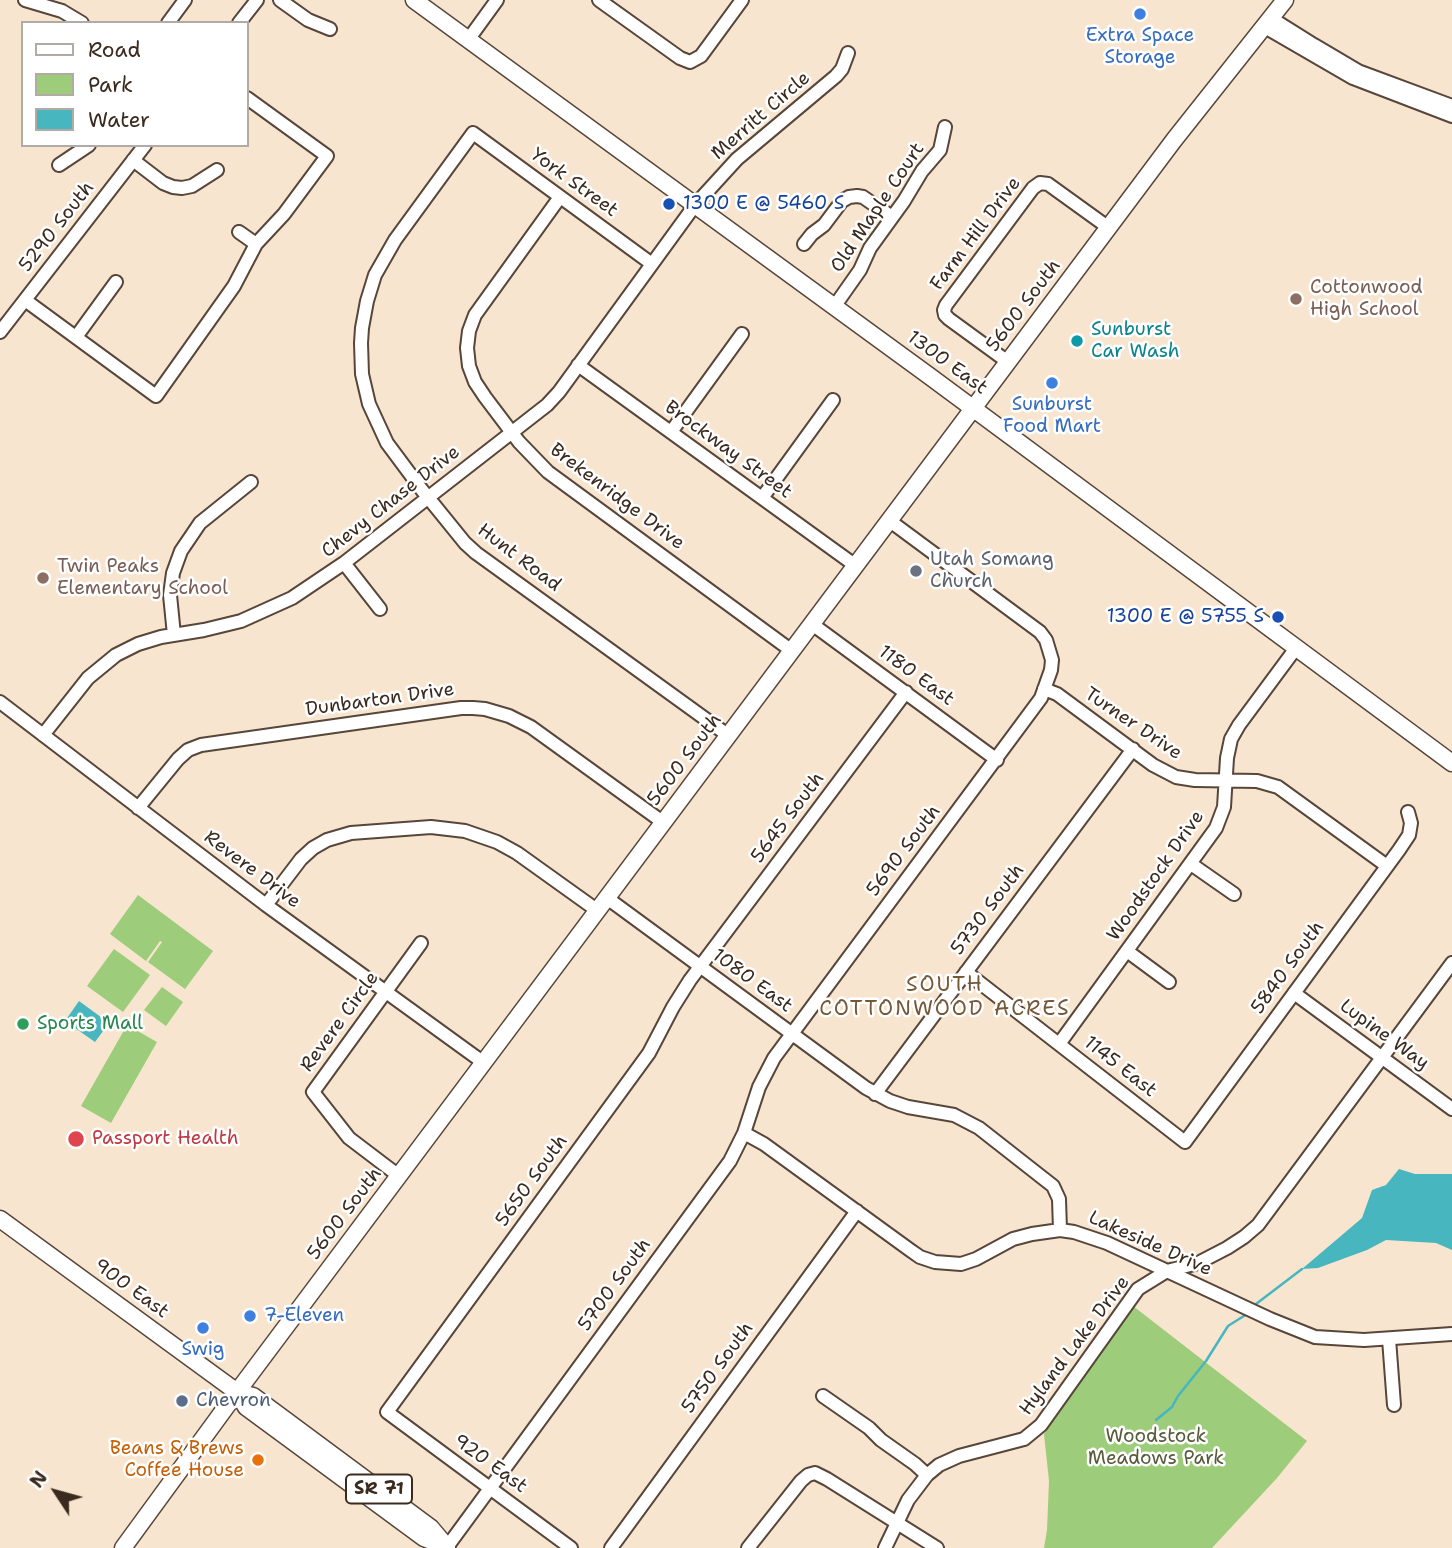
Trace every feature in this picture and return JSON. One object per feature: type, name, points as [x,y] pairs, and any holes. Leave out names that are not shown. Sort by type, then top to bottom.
[{"type":"main road","name":"1300 East","points":[[414,0],[1452,763]]},
{"type":"main road","name":"5600 South","points":[[123,1548],[1174,140],[1284,0]]},
{"type":"main road","name":"900 East","points":[[0,1219],[237,1392],[246,1408],[424,1538],[448,1548]]},
{"type":"street","points":[[25,0],[42,2],[79,21]]},
{"type":"street","points":[[169,21],[184,0]]},
{"type":"street","points":[[241,21],[257,0]]},
{"type":"street","points":[[280,0],[311,22],[330,29]]},
{"type":"street","points":[[468,40],[497,0]]},
{"type":"street","points":[[599,0],[615,5],[680,58],[690,62],[701,56],[742,0]]},
{"type":"street","points":[[1268,22],[1358,71],[1452,106]]},
{"type":"street","points":[[1268,22],[1353,78],[1452,116]]},
{"type":"street","name":"Merritt Circle","points":[[695,205],[737,159],[836,76],[848,54]]},
{"type":"street","points":[[25,300],[156,396],[231,290],[256,244],[284,214],[327,156],[248,99]]},
{"type":"street","name":"Old Maple Court","points":[[834,307],[860,270],[870,248],[922,171],[940,150],[945,127]]},
{"type":"street","name":"York Street","points":[[473,133],[652,264]]},
{"type":"street","name":"Hunt Road","points":[[473,133],[388,251],[370,288],[362,328],[361,351],[362,374],[374,417],[391,449],[460,538],[476,553],[729,736]]},
{"type":"street","points":[[59,165],[86,147]]},
{"type":"street","points":[[138,150],[159,181],[173,187],[192,186],[217,170]]},
{"type":"street","name":"5290 South","points":[[0,332],[138,150]]},
{"type":"street","name":"Farm Hill Drive","points":[[1008,362],[949,319],[944,310],[1001,230],[1040,183],[1048,184],[1109,228]]},
{"type":"street","points":[[804,244],[824,225],[842,201],[853,196],[866,199],[892,217]]},
{"type":"street","name":"Brekenridge Drive","points":[[560,197],[479,307],[469,331],[468,357],[475,382],[537,463],[792,651]]},
{"type":"street","name":"Chevy Chase Drive","points":[[43,735],[80,687],[106,662],[138,644],[223,626],[258,615],[309,589],[547,405],[695,205]]},
{"type":"street","points":[[239,232],[256,244]]},
{"type":"street","points":[[76,337],[116,282]]},
{"type":"street","points":[[670,432],[742,334]]},
{"type":"street","name":"Brockway Street","points":[[578,365],[856,566]]},
{"type":"street","points":[[762,498],[833,400]]},
{"type":"street","points":[[174,635],[170,595],[173,573],[181,551],[200,523],[251,482]]},
{"type":"street","name":"5690 South","points":[[792,1033],[1037,706],[1051,670],[1052,660],[1046,640],[1040,632],[890,521]]},
{"type":"street","points":[[344,563],[380,609]]},
{"type":"street","name":"1180 East","points":[[812,624],[997,760]]},
{"type":"street","name":"Woodstock Drive","points":[[1059,1044],[1211,837],[1226,795],[1227,758],[1231,739],[1296,648]]},
{"type":"street","name":"Turner Drive","points":[[1044,689],[1057,694],[1153,765],[1176,777],[1257,781],[1278,787],[1387,866]]},
{"type":"street","name":"5645 South","points":[[701,967],[906,692]]},
{"type":"street","name":"Revere Drive","points":[[0,702],[267,905],[484,1063]]},
{"type":"street","name":"Dunbarton Drive","points":[[138,808],[178,759],[188,750],[201,745],[473,708],[497,712],[531,727],[664,822]]},
{"type":"street","name":"5730 South","points":[[875,1094],[1133,750]]},
{"type":"street","name":"5840 South","points":[[1185,1142],[1409,835],[1411,823],[1408,812]]},
{"type":"street","name":"1080 East","points":[[267,905],[301,859],[313,848],[327,840],[351,833],[431,827],[465,831],[498,842],[603,904],[701,967],[875,1094],[908,1107],[954,1115],[979,1128],[1053,1186],[1059,1199],[1060,1230]]},
{"type":"street","points":[[1191,864],[1234,894]]},
{"type":"street","name":"Revere Circle","points":[[399,1176],[349,1138],[313,1092],[421,943]]},
{"type":"street","points":[[1127,951],[1169,982]]},
{"type":"street","name":"Hyland Lake Drive","points":[[886,1548],[896,1523],[916,1488],[927,1475],[948,1460],[1024,1439],[1041,1425],[1138,1289],[1167,1272],[1212,1256],[1244,1237],[1258,1225],[1452,963]]},
{"type":"street","name":"5650 South","points":[[387,1412],[638,1069],[658,1039],[682,991],[701,967]]},
{"type":"street","name":"1145 East","points":[[966,972],[1185,1142]]},
{"type":"street","name":"Lupine Way","points":[[1294,993],[1452,1109]]},
{"type":"street","name":"5700 South","points":[[448,1548],[730,1161],[744,1133],[765,1073],[792,1033]]},
{"type":"street","name":"Lakeside Drive","points":[[744,1133],[764,1144],[920,1257],[935,1262],[961,1264],[1013,1239],[1060,1230],[1090,1237],[1270,1320],[1315,1337],[1364,1340],[1452,1334]]},
{"type":"street","name":"5750 South","points":[[611,1548],[857,1212]]},
{"type":"street","points":[[1388,1339],[1394,1405]]},
{"type":"street","points":[[822,1396],[869,1428],[927,1475]]},
{"type":"street","name":"920 East","points":[[387,1412],[571,1548]]},
{"type":"street","points":[[748,1548],[801,1481],[812,1474],[819,1474],[937,1548]]},
{"type":"green space","points":[[138,895],[213,951],[185,989],[148,962],[162,942],[160,941],[146,961],[110,934]]},
{"type":"green space","points":[[114,949],[150,975],[123,1012],[87,986]]},
{"type":"green space","points":[[162,987],[183,1002],[166,1026],[144,1010]]},
{"type":"green space","points":[[127,1025],[157,1042],[111,1123],[81,1106]]},
{"type":"green space","name":"Woodstock Meadows Park","points":[[1133,1306],[1307,1441],[1277,1478],[1212,1548],[1044,1548],[1049,1481],[1044,1434]]},
{"type":"water","points":[[79,1001],[109,1023],[95,1042],[65,1021]]},
{"type":"water","points":[[1399,1169],[1415,1174],[1452,1174],[1452,1250],[1436,1243],[1386,1240],[1318,1268],[1302,1269],[1362,1218],[1372,1190],[1386,1185]]},
{"type":"waterway","points":[[1256,1304],[1302,1269]]},
{"type":"waterway","points":[[1156,1420],[1172,1407],[1228,1326],[1247,1314]]},
{"type":"place","name":"Extra Space Storage","points":[[1140,14]]},
{"type":"place","name":"1300 E @ 5460 S","points":[[669,204]]},
{"type":"place","name":"Cottonwood High School","points":[[1296,299]]},
{"type":"place","name":"Sunburst Car Wash","points":[[1077,341]]},
{"type":"place","name":"Sunburst Food Mart","points":[[1052,383]]},
{"type":"place","name":"Utah Somang Church","points":[[916,571]]},
{"type":"place","name":"Twin Peaks Elementary School","points":[[43,578]]},
{"type":"place","name":"1300 E @ 5755 S","points":[[1278,617]]},
{"type":"place","name":"Sports Mall","points":[[23,1024]]},
{"type":"place","name":"Passport Health","points":[[76,1139]]},
{"type":"place","name":"7-Eleven","points":[[250,1316]]},
{"type":"place","name":"Swig","points":[[203,1328]]},
{"type":"place","name":"Chevron","points":[[182,1401]]},
{"type":"place","name":"Beans & Brews Coffee House","points":[[258,1460]]},
{"type":"district","name":"SOUTH COTTONWOOD ACRES","points":[[945,998]]}]
